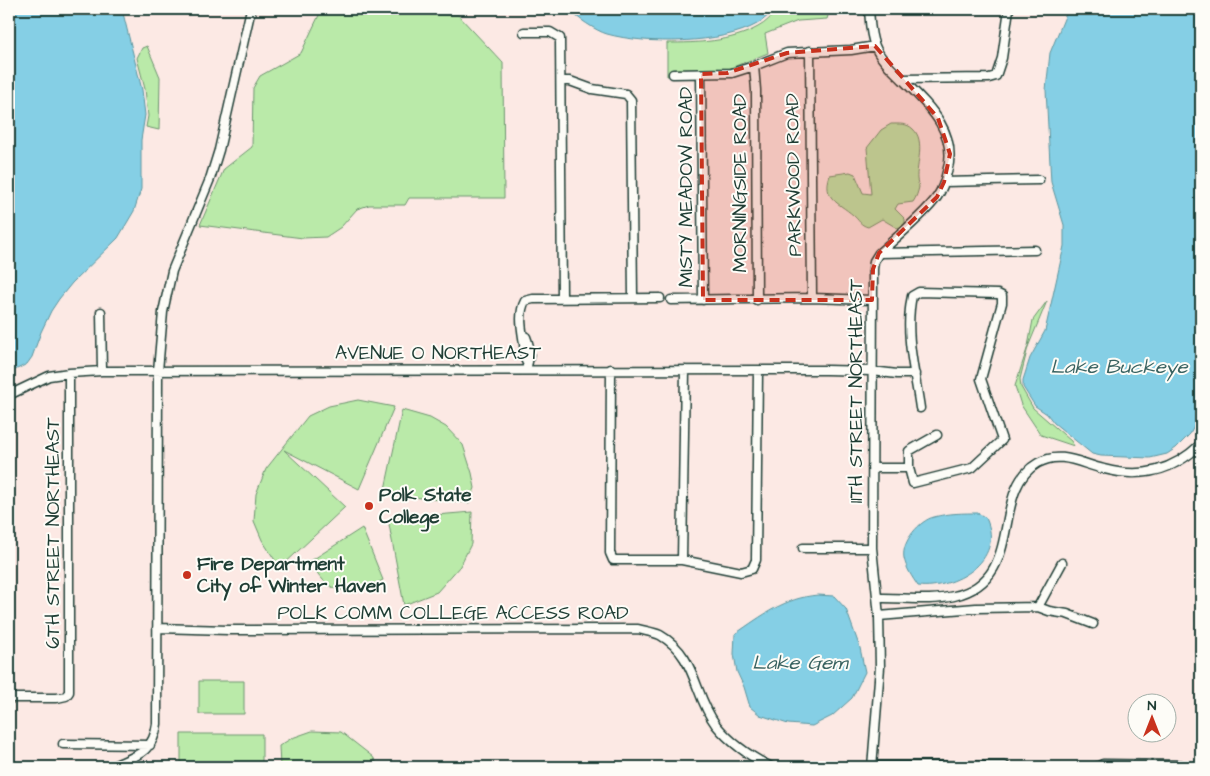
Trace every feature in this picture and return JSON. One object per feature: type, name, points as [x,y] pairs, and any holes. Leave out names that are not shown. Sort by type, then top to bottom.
[{"type":"street","points":[[111,767],[143,753],[155,736],[157,724],[158,371],[163,312],[168,283],[216,162],[252,9]]},
{"type":"street","points":[[870,9],[870,26],[875,46],[888,65],[935,114],[945,131],[950,154],[950,163],[944,182],[936,197],[879,253]]},
{"type":"street","points":[[902,79],[989,78],[996,76],[1002,58],[1009,9]]},
{"type":"street","points":[[524,32],[550,32],[560,38],[562,298]]},
{"type":"street","points":[[674,74],[732,72],[754,66],[787,52],[851,50],[875,46]]},
{"type":"street","name":"PARKWOOD ROAD","points":[[810,51],[812,298]]},
{"type":"street","name":"MORNINGSIDE ROAD","points":[[754,66],[756,90],[757,300]]},
{"type":"street","name":"MISTY MEADOW ROAD","points":[[701,74],[703,300]]},
{"type":"street","points":[[561,81],[570,81],[592,89],[626,94],[631,100],[633,298]]},
{"type":"street","points":[[944,182],[1039,180]]},
{"type":"street","points":[[879,253],[1035,250]]},
{"type":"street","name":"11TH STREET NORTHEAST","points":[[872,766],[880,667],[878,598],[872,548],[872,300],[874,261],[879,253]]},
{"type":"street","points":[[920,408],[910,344],[910,305],[912,296],[919,292],[998,294],[1002,296],[1002,303],[981,379],[1002,440],[972,468],[913,483],[909,468],[909,450],[937,434]]},
{"type":"street","points":[[527,366],[530,360],[530,348],[522,329],[522,307],[525,301],[533,298],[660,298]]},
{"type":"street","points":[[671,300],[812,298],[872,300]]},
{"type":"street","points":[[101,312],[102,371]]},
{"type":"street","name":"AVENUE O NORTHEAST","points":[[9,395],[44,378],[69,373],[102,371],[527,366],[611,369],[872,371],[916,374]]},
{"type":"street","points":[[611,369],[610,554],[613,560],[682,560],[741,572],[752,569],[756,560],[758,370]]},
{"type":"street","points":[[682,560],[685,370]]},
{"type":"street","name":"6TH STREET NORTHEAST","points":[[9,698],[62,698],[69,692],[69,373]]},
{"type":"street","points":[[878,598],[944,598],[959,595],[972,589],[985,579],[996,564],[1004,541],[1013,496],[1021,479],[1032,466],[1039,462],[1062,457],[1102,469],[1137,474],[1165,469],[1186,457],[1201,444]]},
{"type":"street","points":[[872,468],[909,468]]},
{"type":"street","points":[[803,548],[872,548]]},
{"type":"street","points":[[1038,607],[1062,563]]},
{"type":"street","points":[[879,616],[976,608],[1038,607],[1067,614],[1093,624]]},
{"type":"street","points":[[157,612],[173,628]]},
{"type":"street","name":"POLK COMM COLLEGE ACCESS ROAD","points":[[157,628],[228,630],[638,629],[659,635],[674,645],[687,660],[704,704],[716,725],[734,742],[759,761],[771,767]]},
{"type":"street","points":[[63,744],[150,745]]},
{"type":"street","points":[[1097,767],[1103,764],[1181,765],[1182,767]]},
{"type":"street","points":[[872,766],[1006,767]]},
{"type":"highlighted area","points":[[875,46],[938,118],[950,154],[944,182],[937,197],[879,253],[873,269],[872,300],[703,300],[701,74],[727,73],[787,53]]},
{"type":"green space","points":[[778,9],[830,9],[827,19],[798,21],[765,34],[768,53],[728,69],[667,76],[667,43],[702,42],[737,36],[761,25]]},
{"type":"green space","points":[[320,13],[458,15],[503,63],[504,198],[409,198],[405,205],[369,205],[357,209],[341,227],[326,237],[303,238],[200,225],[224,169],[252,147],[253,88],[260,76],[301,53]]},
{"type":"green space","points":[[147,46],[160,77],[159,130],[146,127],[148,116],[145,89],[137,58],[142,48]]},
{"type":"green space","points":[[891,124],[903,124],[913,129],[917,134],[920,146],[917,173],[919,189],[913,202],[898,204],[895,209],[905,219],[905,225],[897,228],[882,219],[868,227],[861,224],[833,199],[828,190],[828,183],[830,175],[850,172],[855,174],[863,193],[871,194],[867,148],[881,130]]},
{"type":"green space","points":[[1047,301],[1028,347],[1020,379],[1021,387],[1033,408],[1071,441],[1074,446],[1041,435],[1021,405],[1015,386],[1028,346],[1033,320]]},
{"type":"green space","points":[[358,400],[394,407],[359,489],[284,450],[345,507],[280,568],[262,540],[254,521],[256,494],[266,469],[308,416],[329,406]]},
{"type":"green space","points":[[402,410],[430,418],[446,427],[463,445],[475,488],[469,503],[384,494]]},
{"type":"green space","points":[[472,512],[471,544],[460,566],[437,592],[404,605],[388,519]]},
{"type":"green space","points":[[362,528],[383,580],[361,589],[345,591],[330,586],[309,562]]},
{"type":"green space","points":[[199,681],[244,681],[244,714],[199,714]]},
{"type":"green space","points":[[312,731],[341,732],[373,757],[379,767],[280,767],[279,746],[292,738]]},
{"type":"green space","points":[[181,734],[262,734],[262,767],[181,767]]},
{"type":"water","points":[[9,9],[122,9],[142,90],[145,115],[141,140],[141,189],[134,211],[118,238],[72,283],[59,299],[51,311],[32,357],[27,364],[9,373]]},
{"type":"water","points":[[568,9],[774,9],[760,22],[742,31],[704,39],[662,41],[623,38],[607,34],[586,23]]},
{"type":"water","name":"Lake Buckeye","points":[[1068,9],[1201,9],[1201,414],[1190,434],[1176,448],[1167,454],[1150,458],[1092,454],[1054,423],[1047,414],[1035,406],[1023,387],[1023,380],[1030,358],[1045,331],[1064,246],[1064,225],[1051,182],[1046,90],[1050,53]]},
{"type":"water","points":[[978,513],[986,518],[990,533],[989,547],[983,559],[973,570],[961,578],[932,586],[918,586],[904,558],[905,545],[908,539],[923,522],[934,517],[950,514]]},
{"type":"water","name":"Lake Gem","points":[[818,595],[834,596],[846,609],[860,648],[865,672],[852,698],[832,716],[812,726],[788,724],[760,715],[750,707],[737,672],[734,654],[735,634],[774,608],[795,600]]},
{"type":"place","name":"Polk State College","points":[[369,506]]},
{"type":"place","name":"Fire Department City of Winter Haven","points":[[187,575]]}]
